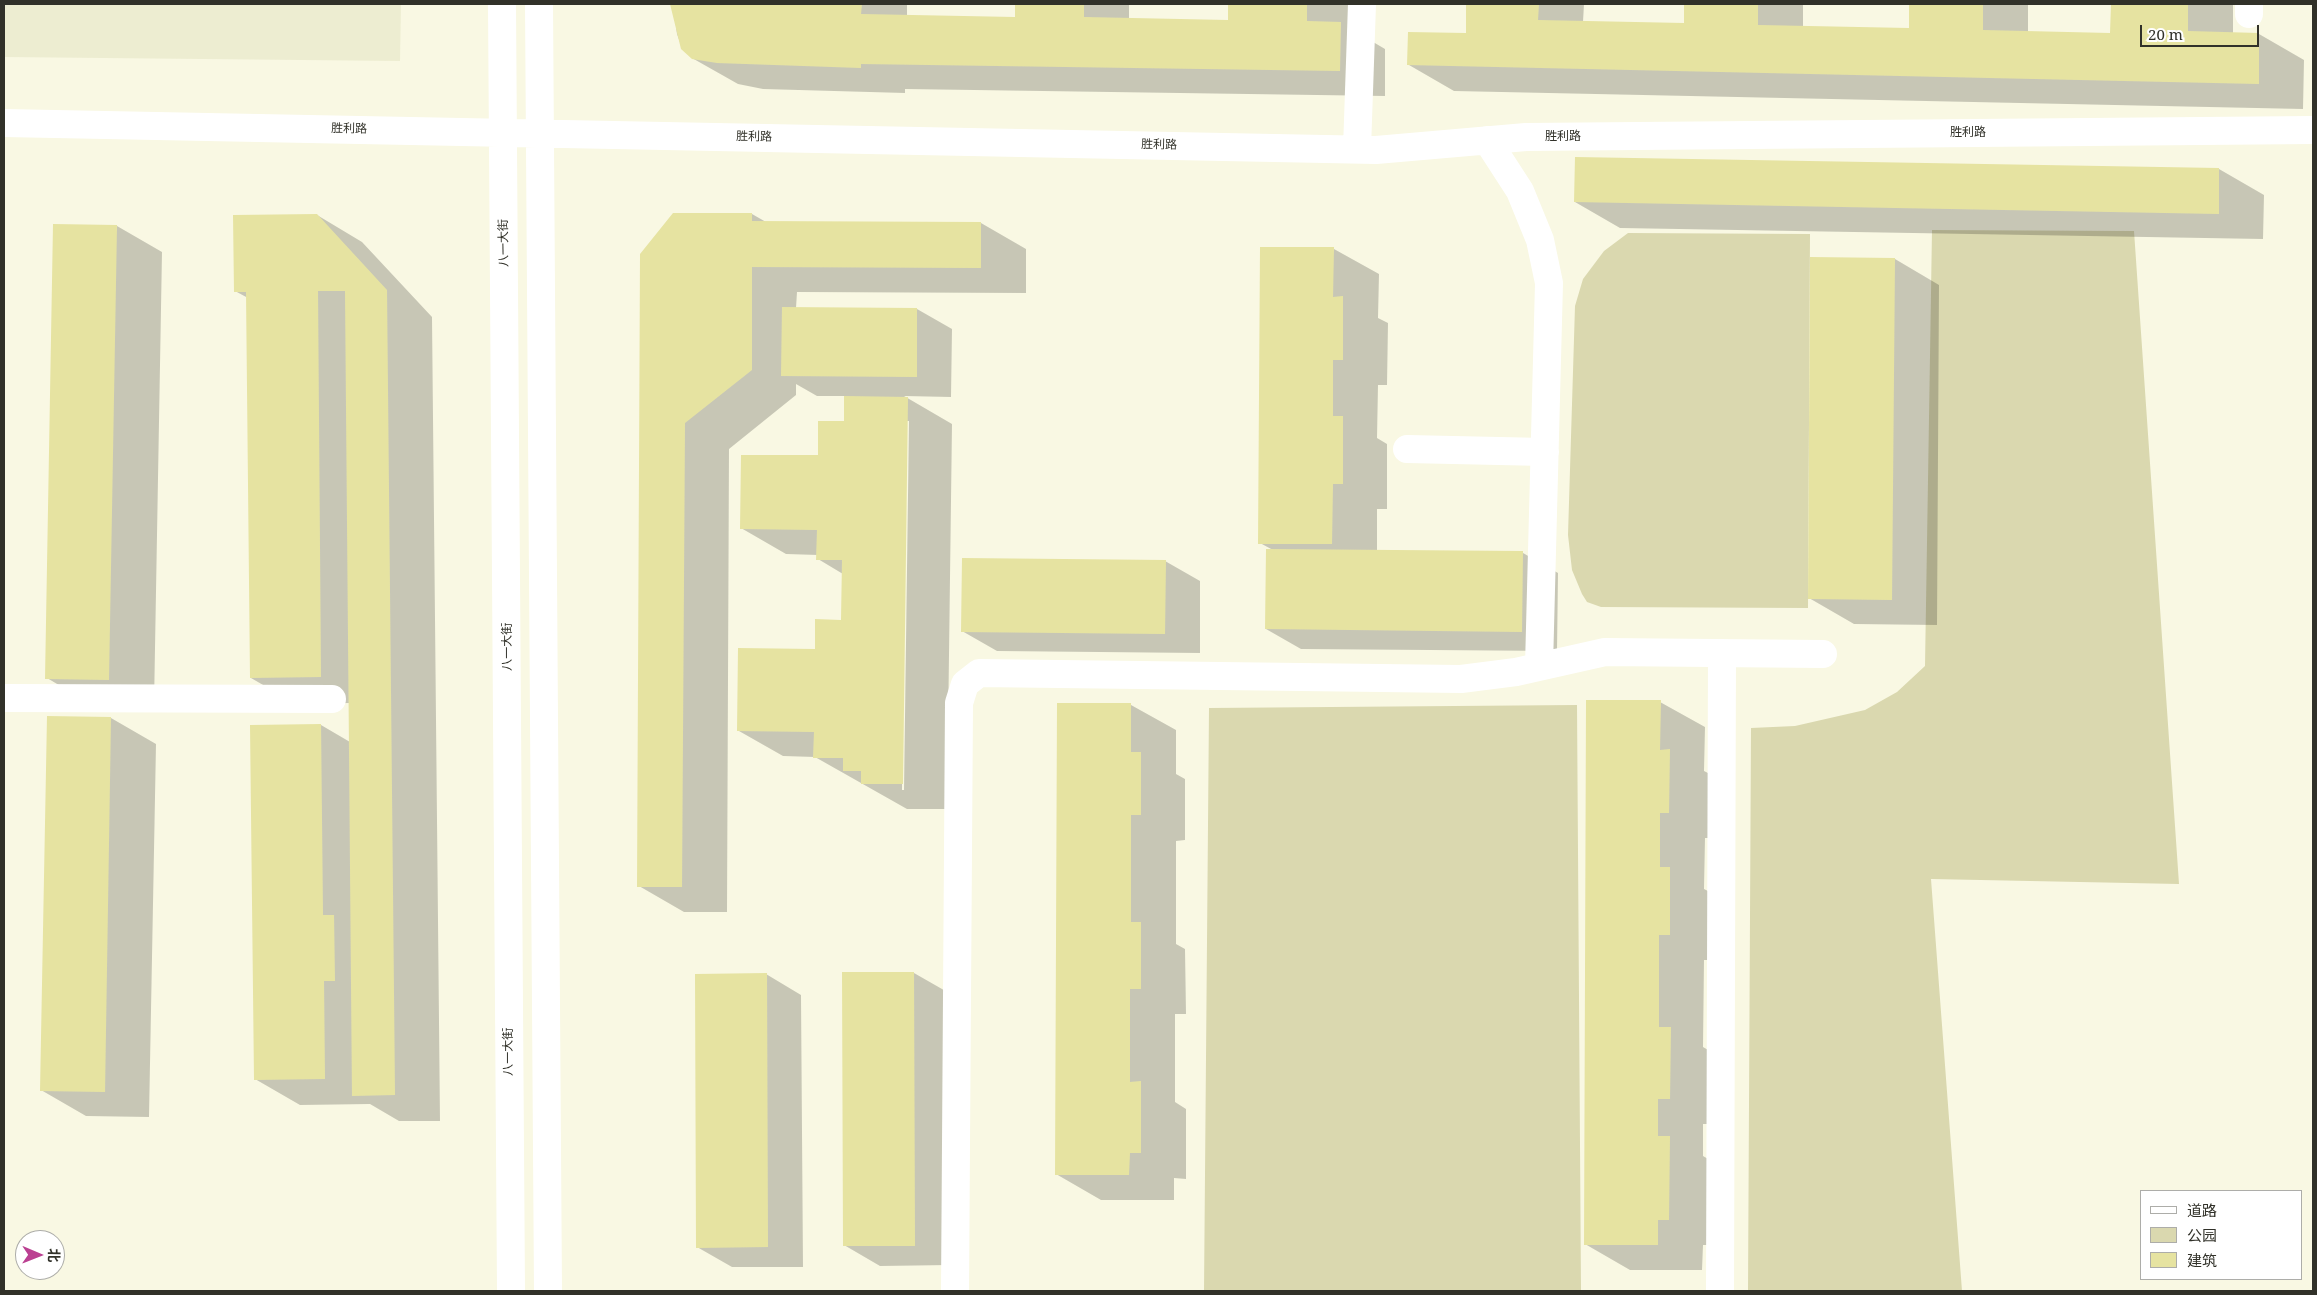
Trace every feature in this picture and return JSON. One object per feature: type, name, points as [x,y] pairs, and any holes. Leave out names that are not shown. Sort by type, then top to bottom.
[{"type":"street","name":"八一大街","points":[[502,4],[511,1291]]},
{"type":"street","points":[[539,4],[548,1291]]},
{"type":"street","points":[[1357,149],[1362,4]]},
{"type":"street","name":"胜利路","points":[[4,123],[1357,149],[1536,137],[2313,130]]},
{"type":"street","points":[[1487,140],[1520,191],[1540,240],[1549,283],[1539,666]]},
{"type":"street","points":[[1407,449],[1545,452]]},
{"type":"street","points":[[955,1291],[959,703],[965,684],[979,673],[1479,679],[1605,652],[1823,654]]},
{"type":"street","points":[[1720,1291],[1722,653]]},
{"type":"street","points":[[4,698],[332,699]]},
{"type":"shaded area","points":[[4,4],[401,4],[400,61],[4,57]]},
{"type":"green space","points":[[1932,230],[2134,231],[2179,884],[1931,879],[1962,1291],[1748,1291],[1751,728],[1795,726],[1865,710],[1897,692],[1925,666]]},
{"type":"green space","points":[[1628,233],[1810,234],[1808,608],[1601,607],[1587,602],[1582,594],[1572,570],[1568,535],[1575,306],[1583,279],[1604,251]]},
{"type":"green space","points":[[1577,705],[1581,1291],[1204,1291],[1209,708]]},
{"type":"building","points":[[670,4],[862,4],[861,14],[1015,17],[1015,4],[1084,4],[1084,17],[1228,20],[1228,4],[1307,4],[1307,21],[1341,22],[1340,71],[861,64],[861,68],[717,63],[692,59],[681,49]]},
{"type":"building","points":[[1466,4],[1539,4],[1538,20],[1684,23],[1684,4],[1758,4],[1758,25],[1909,28],[1909,4],[1983,4],[1983,30],[2110,33],[2111,4],[2188,4],[2188,31],[2259,33],[2259,84],[1407,65],[1408,32],[1466,33]]},
{"type":"building","points":[[1575,157],[2219,168],[2219,214],[1574,202]]},
{"type":"building","points":[[673,213],[752,213],[752,221],[981,222],[981,268],[752,267],[752,370],[685,423],[682,887],[637,887],[640,254]]},
{"type":"building","points":[[317,214],[387,290],[395,1095],[352,1096],[345,291],[318,291],[321,677],[250,678],[246,292],[234,292],[233,215]]},
{"type":"building","points":[[53,224],[117,225],[109,680],[45,679]]},
{"type":"building","points":[[1260,247],[1334,247],[1333,297],[1343,296],[1343,360],[1333,360],[1333,416],[1343,416],[1343,484],[1333,484],[1332,544],[1258,544]]},
{"type":"building","points":[[1810,257],[1895,258],[1892,600],[1808,599]]},
{"type":"building","points":[[782,307],[917,308],[917,377],[781,376]]},
{"type":"building","points":[[844,396],[908,397],[903,784],[861,784],[861,771],[843,771],[843,758],[813,758],[814,732],[737,731],[738,648],[815,649],[815,619],[841,620],[842,560],[816,560],[817,530],[740,529],[741,455],[818,455],[818,421],[844,421]]},
{"type":"building","points":[[1266,549],[1523,551],[1522,632],[1265,629]]},
{"type":"building","points":[[962,558],[1166,560],[1165,634],[961,632]]},
{"type":"building","points":[[1586,700],[1661,700],[1660,750],[1670,749],[1669,813],[1660,813],[1660,867],[1670,867],[1670,935],[1659,935],[1659,1027],[1671,1027],[1670,1099],[1658,1099],[1658,1136],[1670,1136],[1669,1220],[1658,1220],[1658,1245],[1584,1245]]},
{"type":"building","points":[[1057,703],[1131,703],[1131,752],[1141,752],[1141,815],[1131,815],[1131,922],[1141,922],[1141,989],[1130,989],[1130,1082],[1141,1081],[1141,1153],[1130,1153],[1129,1175],[1055,1175]]},
{"type":"building","points":[[47,716],[111,717],[105,1092],[40,1091]]},
{"type":"building","points":[[321,724],[323,915],[334,915],[335,981],[324,981],[325,1079],[254,1080],[250,725]]},
{"type":"building","points":[[842,972],[914,972],[915,1246],[843,1246]]},
{"type":"building","points":[[767,973],[768,1247],[696,1248],[695,974]]}]
